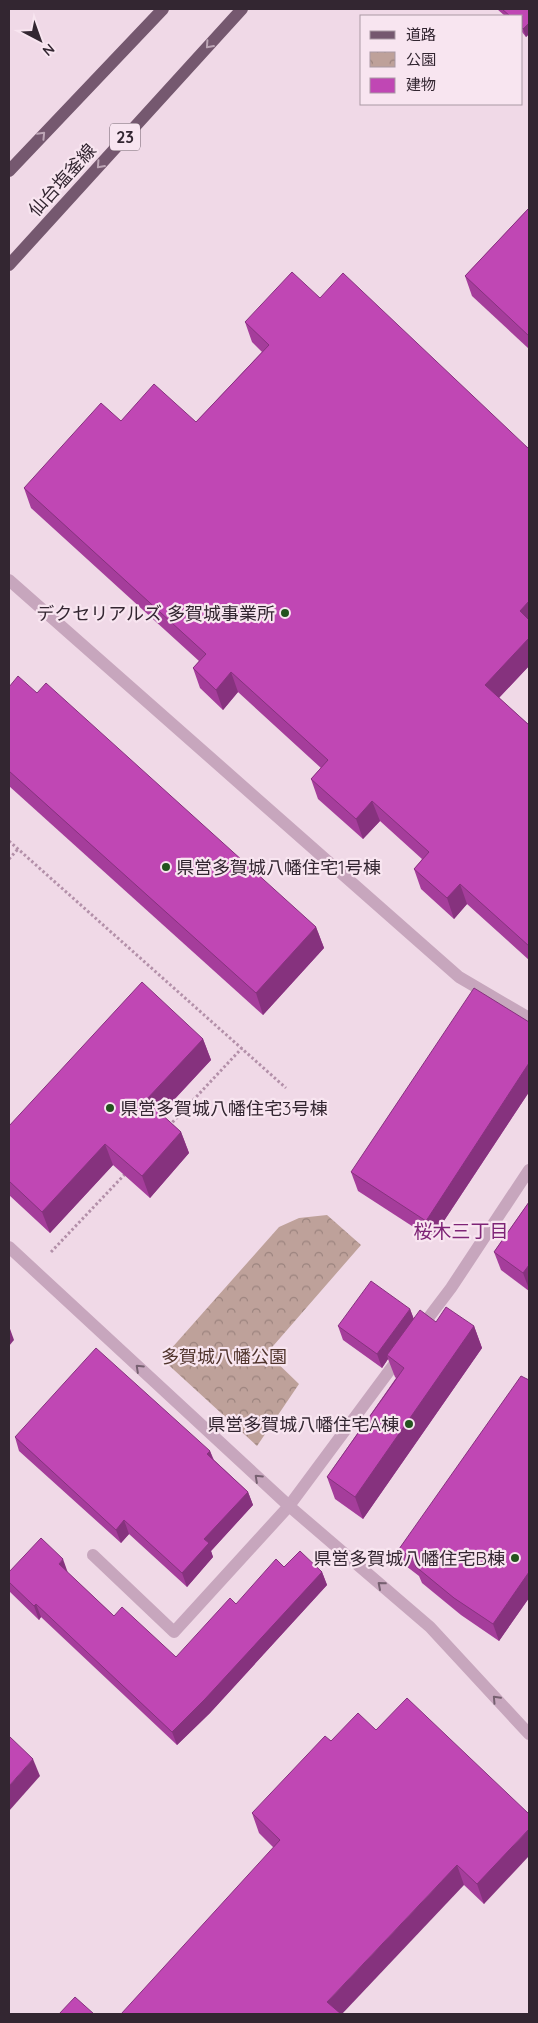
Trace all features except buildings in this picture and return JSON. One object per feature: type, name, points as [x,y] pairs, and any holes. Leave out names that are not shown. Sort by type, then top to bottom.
[{"type":"main road","points":[[9,171],[163,9]]},
{"type":"main road","name":"仙台塩釜線","points":[[9,265],[242,9]]},
{"type":"street","points":[[9,580],[459,977],[529,1018]]},
{"type":"street","points":[[94,1556],[174,1632],[288,1506],[451,1288],[529,1170]]},
{"type":"street","points":[[9,1247],[288,1506],[430,1627],[529,1734]]},
{"type":"path","points":[[9,841],[286,1088]]},
{"type":"path","points":[[9,859],[18,849]]},
{"type":"path","points":[[168,1127],[242,1048]]},
{"type":"path","points":[[34,1270],[128,1170]]},
{"type":"green space","name":"多賀城八幡公園","points":[[327,1215],[361,1245],[267,1353],[299,1384],[257,1446],[162,1359],[279,1227],[299,1218]]},
{"type":"place","name":"デクセリアルズ 多賀城事業所","points":[[285,613]]},
{"type":"place","name":"県営多賀城八幡住宅1号棟","points":[[166,867]]},
{"type":"place","name":"県営多賀城八幡住宅3号棟","points":[[110,1108]]},
{"type":"place","name":"県営多賀城八幡住宅A棟","points":[[409,1424]]},
{"type":"place","name":"県営多賀城八幡住宅B棟","points":[[515,1558]]},
{"type":"district","name":"桜木三丁目","points":[[461,1231]]}]
